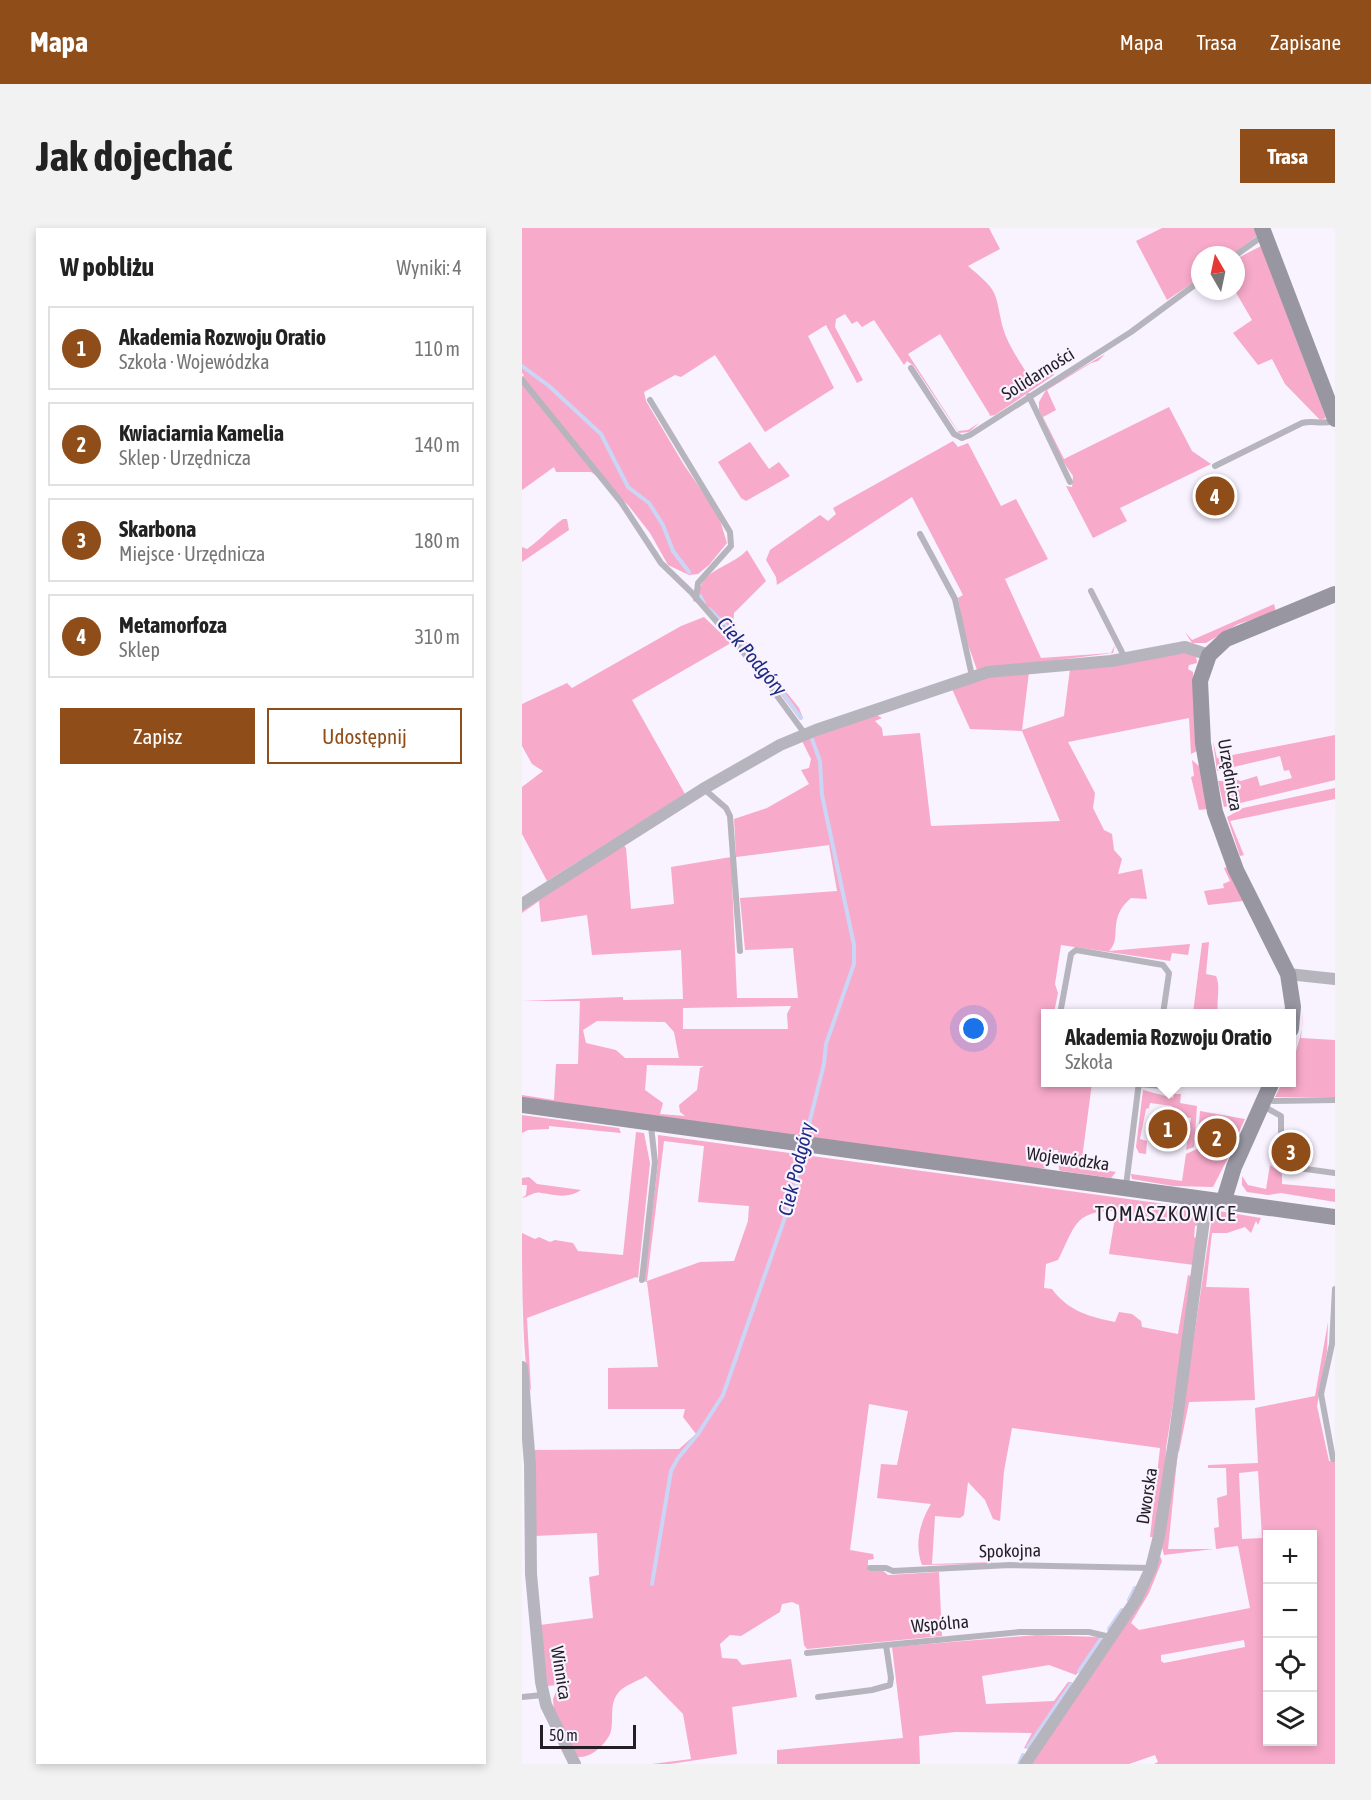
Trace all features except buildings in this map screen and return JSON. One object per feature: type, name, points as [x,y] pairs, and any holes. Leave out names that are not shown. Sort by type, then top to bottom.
[{"type":"street","points":[[1264,231],[1335,420]]},
{"type":"street","points":[[522,904],[703,789],[780,745],[805,734],[972,676],[1025,666],[1125,659],[1185,647],[1209,655],[1217,645],[1237,633],[1335,594]]},
{"type":"street","name":"Urzędnicza","points":[[1209,655],[1203,667],[1200,695],[1203,743],[1215,812],[1236,870],[1288,974],[1293,1009]]},
{"type":"street","points":[[1288,974],[1335,979]]},
{"type":"street","points":[[1215,1199],[1234,1167],[1267,1095]]},
{"type":"street","name":"Wojewódzka","points":[[522,1105],[1335,1216]]},
{"type":"street","name":"Dworska","points":[[1025,1764],[1136,1600],[1151,1568],[1159,1536],[1215,1199]]},
{"type":"street","name":"Winnica","points":[[522,1367],[530,1464],[531,1574],[543,1695],[575,1764]]},
{"type":"lane","points":[[1245,247],[1264,231]]},
{"type":"lane","name":"Solidarności","points":[[911,368],[954,434],[962,438],[1131,332],[1191,288]]},
{"type":"lane","points":[[522,381],[621,502],[661,564],[696,599],[756,667],[805,734]]},
{"type":"lane","points":[[1029,396],[1070,482]]},
{"type":"lane","points":[[650,400],[730,532],[731,546],[698,583],[696,599]]},
{"type":"lane","points":[[1215,466],[1302,423],[1312,422],[1320,425],[1335,420]]},
{"type":"lane","points":[[920,534],[955,599],[972,676]]},
{"type":"lane","points":[[1091,591],[1125,659]]},
{"type":"lane","points":[[703,789],[726,808],[730,816],[740,951]]},
{"type":"lane","points":[[1061,1009],[1071,954],[1076,950],[1163,965],[1169,973],[1164,1009]]},
{"type":"lane","points":[[1126,1186],[1138,1087]]},
{"type":"lane","points":[[1267,1095],[1273,1101],[1335,1100]]},
{"type":"lane","points":[[1267,1095],[1281,1116],[1281,1149],[1288,1163],[1296,1169],[1335,1173]]},
{"type":"lane","points":[[642,1280],[655,1162],[651,1122]]},
{"type":"lane","points":[[1333,1459],[1321,1394],[1332,1344],[1335,1289]]},
{"type":"lane","name":"Spokojna","points":[[870,1568],[886,1568],[893,1571],[1011,1565],[1151,1568]]},
{"type":"lane","name":"Wspólna","points":[[818,1697],[872,1690],[890,1685],[886,1645],[1020,1632],[1089,1632],[1111,1637]]},
{"type":"lane","points":[[807,1653],[886,1645]]},
{"type":"lane","points":[[522,1697],[543,1695]]},
{"type":"shaded area","points":[[522,228],[989,228],[1000,249],[968,266],[991,287],[1005,335],[1032,382],[1054,370],[1054,375],[995,415],[989,416],[940,334],[908,354],[958,431],[968,430],[979,423],[969,432],[959,433],[914,366],[907,361],[904,365],[874,320],[862,327],[857,321],[852,324],[845,314],[836,319],[835,327],[863,380],[857,383],[826,325],[808,336],[834,388],[765,432],[715,355],[681,377],[675,375],[644,392],[646,401],[684,465],[718,514],[727,543],[709,565],[698,574],[689,575],[668,565],[650,533],[628,505],[591,472],[556,472],[554,467],[522,490],[522,377],[524,375],[522,373]]},
{"type":"shaded area","points":[[1162,228],[1256,228],[1258,235],[1244,246],[1191,246],[1191,284],[1167,300],[1136,241]]},
{"type":"shaded area","points":[[1261,246],[1326,418],[1320,420],[1285,384],[1272,359],[1258,365],[1233,333],[1252,320],[1240,300],[1245,300],[1245,254]]},
{"type":"shaded area","points":[[1105,354],[1098,361],[1047,390],[1056,410],[1043,417],[1064,459],[1169,407],[1192,451],[1211,464],[1120,508],[1127,521],[1093,538],[1066,486],[1072,487],[1073,476],[1062,460],[1039,410],[1039,402],[1047,388]]},
{"type":"shaded area","points":[[953,441],[958,447],[968,443],[1001,506],[1016,499],[1048,559],[1005,579],[1041,658],[1111,653],[1115,645],[1113,653],[977,670],[965,636],[958,598],[963,595],[912,497],[777,585],[776,577],[766,560],[770,550],[820,515],[828,521],[836,514],[833,508]]},
{"type":"shaded area","points":[[750,442],[769,469],[779,462],[790,476],[746,501],[741,498],[718,462]]},
{"type":"shaded area","points":[[563,519],[567,519],[569,530],[522,562],[522,547],[527,549]]},
{"type":"shaded area","points":[[747,550],[766,581],[734,613],[733,625],[799,708],[803,718],[800,720],[763,671],[698,596],[700,587],[711,574]]},
{"type":"shaded area","points":[[1274,604],[1276,612],[1238,624],[1206,643],[1192,643],[1185,632],[1192,640]]},
{"type":"shaded area","points":[[704,617],[731,643],[632,700],[685,794],[547,881],[522,834],[522,787],[543,771],[532,764],[522,746],[522,704],[567,683],[572,688],[681,626]]},
{"type":"shaded area","points":[[1178,651],[1196,655],[1197,663],[1189,665],[1188,669],[1193,672],[1197,751],[1191,754],[1189,718],[1068,742],[1095,793],[1093,808],[1104,830],[1112,834],[1114,850],[1122,859],[1118,874],[1142,869],[1147,899],[1131,898],[1123,906],[1117,921],[1115,940],[1109,951],[1190,944],[1188,955],[1172,953],[1170,961],[1061,945],[1055,984],[1058,993],[1055,1009],[1041,1009],[1041,1087],[1091,1087],[1081,1166],[1116,1172],[1111,1178],[1059,1170],[1058,1150],[1054,1150],[1049,1168],[1036,1169],[522,1098],[522,1095],[554,1100],[556,1064],[578,1064],[580,1001],[522,1001],[623,997],[623,1000],[683,999],[681,950],[592,955],[587,915],[541,922],[539,901],[522,913],[522,908],[622,843],[626,848],[631,909],[674,904],[671,867],[731,857],[737,998],[798,998],[793,948],[745,950],[740,898],[837,891],[829,845],[736,857],[734,819],[767,808],[809,784],[801,770],[809,768],[811,759],[802,741],[875,714],[882,718],[875,721],[882,728],[883,736],[920,733],[931,826],[1060,821],[1022,731],[970,729],[952,689],[968,680],[1029,672],[1022,730],[1064,716],[1070,669]],"holes":[[[791,1006],[787,1014],[788,1029],[683,1029],[683,1008]],[[597,1021],[665,1022],[674,1032],[679,1058],[625,1058],[616,1050],[586,1043],[583,1030]],[[647,1065],[704,1066],[700,1068],[697,1090],[679,1105],[680,1112],[685,1116],[660,1114],[663,1103],[645,1090]]]},
{"type":"shaded area","points":[[1335,735],[1335,780],[1224,807],[1218,781],[1227,781],[1231,788],[1235,787],[1234,779],[1241,781],[1257,776],[1260,786],[1292,778],[1289,770],[1284,771],[1280,756],[1217,771],[1213,741],[1217,758]]},
{"type":"shaded area","points":[[1192,760],[1199,766],[1208,809],[1199,810],[1191,777],[1194,776]]},
{"type":"shaded area","points":[[1335,788],[1335,799],[1230,821],[1244,855],[1240,856],[1227,817],[1243,808]]},
{"type":"shaded area","points":[[1227,867],[1243,901],[1208,905],[1204,891],[1224,888],[1223,884],[1230,881],[1224,868]]},
{"type":"shaded area","points":[[1209,942],[1206,974],[1216,976],[1218,1009],[1194,1009],[1202,943]]},
{"type":"shaded area","points":[[1302,1027],[1301,1038],[1335,1040],[1335,1097],[1275,1097],[1280,1087],[1296,1087],[1296,1052]]},
{"type":"shaded area","points":[[1143,1090],[1173,1098],[1174,1094],[1181,1094],[1180,1103],[1197,1106],[1194,1147],[1186,1150],[1191,1118],[1171,1115],[1172,1106],[1150,1103],[1149,1108],[1146,1109],[1140,1139],[1147,1141],[1146,1154],[1139,1153],[1136,1147]]},
{"type":"shaded area","points":[[1200,1111],[1245,1119],[1239,1132],[1205,1129],[1203,1153],[1229,1156],[1213,1187],[1173,1186],[1132,1179],[1131,1174],[1182,1181],[1186,1154],[1197,1149]]},
{"type":"shaded area","points":[[522,1115],[619,1128],[621,1133],[549,1126],[549,1129],[528,1130],[522,1133]]},
{"type":"shaded area","points":[[636,1132],[644,1133],[650,1163],[638,1278],[527,1318],[531,1391],[524,1340],[522,1233],[550,1242],[555,1240],[573,1243],[578,1251],[623,1255]]},
{"type":"shaded area","points":[[658,1135],[1194,1208],[1200,1213],[1200,1225],[1195,1226],[1194,1237],[1198,1239],[1194,1265],[1109,1254],[1116,1211],[1102,1211],[1084,1217],[1073,1230],[1058,1260],[1046,1264],[1044,1288],[1052,1289],[1072,1308],[1115,1322],[1119,1312],[1132,1314],[1141,1321],[1142,1327],[1178,1334],[1188,1275],[1193,1277],[1166,1448],[1165,1475],[1153,1537],[1150,1537],[1160,1448],[1012,1428],[1004,1471],[1000,1521],[993,1519],[985,1500],[968,1482],[964,1515],[960,1518],[935,1516],[932,1564],[993,1562],[989,1564],[922,1565],[918,1549],[919,1533],[931,1504],[877,1498],[881,1464],[897,1465],[908,1411],[869,1404],[850,1550],[873,1554],[874,1559],[868,1560],[868,1571],[882,1570],[888,1575],[939,1572],[942,1636],[807,1649],[804,1645],[799,1605],[792,1602],[782,1604],[780,1612],[741,1636],[730,1635],[720,1644],[722,1658],[737,1659],[742,1665],[791,1659],[797,1697],[732,1707],[737,1754],[670,1764],[652,1764],[691,1759],[683,1714],[646,1676],[618,1693],[613,1707],[611,1731],[602,1746],[586,1756],[575,1756],[554,1711],[553,1699],[559,1685],[546,1686],[540,1625],[593,1618],[589,1577],[599,1575],[597,1533],[535,1536],[532,1450],[679,1449],[696,1434],[683,1417],[685,1409],[608,1409],[608,1368],[658,1367],[647,1282],[644,1281],[658,1163]],"holes":[[[664,1141],[704,1146],[698,1202],[749,1206],[748,1221],[734,1261],[700,1262],[647,1281]]]},
{"type":"shaded area","points":[[1270,1165],[1282,1174],[1282,1184],[1335,1189],[1335,1202],[1281,1193],[1268,1195],[1247,1192],[1242,1185],[1242,1176],[1248,1185],[1266,1189]]},
{"type":"shaded area","points":[[529,1177],[537,1184],[581,1190],[566,1195],[534,1193],[522,1198],[526,1195],[527,1185],[522,1185],[522,1178]]},
{"type":"shaded area","points":[[1213,1210],[1261,1218],[1258,1225],[1256,1221],[1251,1233],[1245,1227],[1227,1233],[1212,1233],[1206,1287],[1249,1288],[1255,1400],[1189,1402],[1179,1452],[1177,1450]]},
{"type":"shaded area","points":[[1328,1322],[1327,1351],[1317,1406],[1329,1461],[1335,1461],[1335,1764],[1154,1764],[1158,1762],[1155,1755],[1129,1764],[1030,1764],[1160,1556],[1162,1561],[1149,1593],[1131,1623],[1139,1630],[1250,1608],[1238,1546],[1216,1549],[1214,1528],[1219,1527],[1217,1498],[1227,1495],[1226,1468],[1208,1468],[1208,1465],[1258,1463],[1255,1408],[1315,1396]],"holes":[[[1258,1471],[1262,1538],[1242,1539],[1239,1473]],[[1244,1640],[1245,1647],[1164,1663],[1161,1661],[1161,1655]]]},
{"type":"shaded area","points":[[1177,1460],[1168,1549],[1213,1549],[1164,1555],[1162,1547],[1174,1462]]},
{"type":"shaded area","points":[[1037,1635],[1100,1637],[1102,1641],[1076,1675],[1049,1665],[982,1676],[986,1704],[1054,1701],[1068,1682],[1072,1682],[1029,1749],[1024,1748],[1032,1733],[955,1732],[919,1736],[920,1764],[777,1764],[777,1750],[903,1738],[892,1647]]},
{"type":"waterway","name":"Ciek Podgóry","points":[[522,366],[549,386],[601,434],[628,487],[649,503],[663,525],[673,551],[689,572]]},
{"type":"waterway","name":"Ciek Podgóry","points":[[700,596],[704,603]]},
{"type":"waterway","name":"Ciek Podgóry","points":[[709,609],[756,657],[801,718]]},
{"type":"waterway","name":"Ciek Podgóry","points":[[805,1140],[824,1064],[826,1044],[854,964],[854,945],[822,795],[820,761],[812,739]]},
{"type":"waterway","name":"Ciek Podgóry","points":[[652,1584],[671,1471],[723,1395],[791,1200],[804,1147]]},
{"type":"waterway","points":[[1129,1600],[1135,1588]]},
{"type":"waterway","points":[[1109,1629],[1122,1610]]},
{"type":"waterway","points":[[1079,1671],[1100,1640]]},
{"type":"waterway","points":[[1028,1747],[1071,1684]]},
{"type":"waterway","points":[[1019,1764],[1023,1755]]},
{"type":"place","name":"Metamorfoza","points":[[1215,496]]},
{"type":"place","name":"Akademia Rozwoju Oratio","points":[[1168,1129]]},
{"type":"place","name":"Kwiaciarnia Kamelia","points":[[1217,1138]]},
{"type":"place","name":"Skarbona","points":[[1291,1152]]},
{"type":"district","name":"TOMASZKOWICE","points":[[1166,1214]]}]
